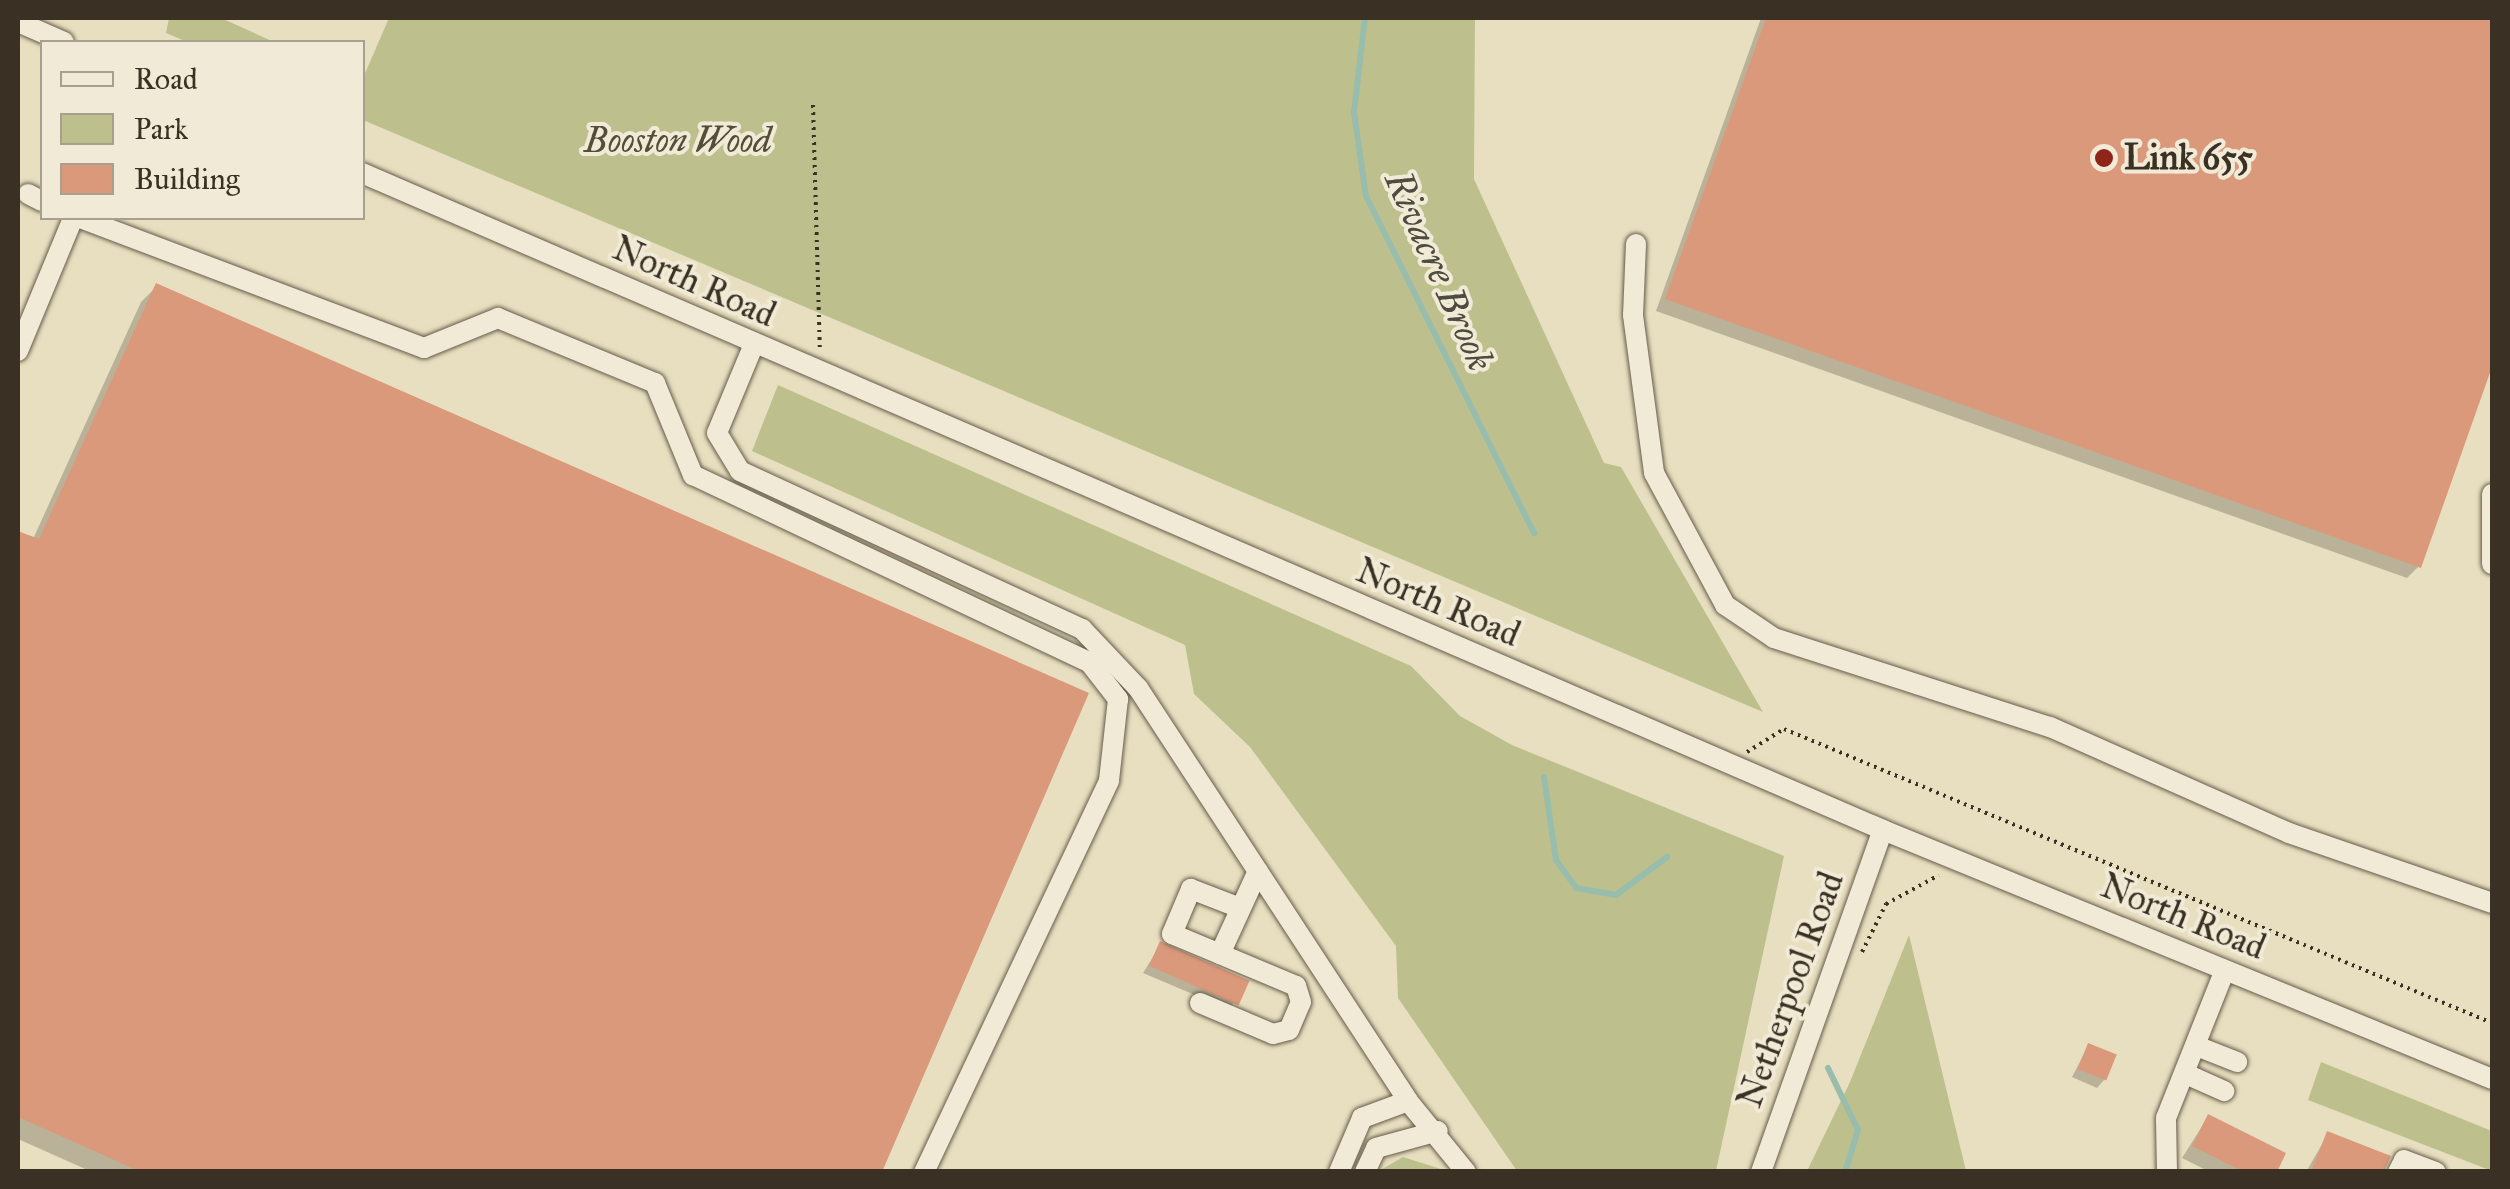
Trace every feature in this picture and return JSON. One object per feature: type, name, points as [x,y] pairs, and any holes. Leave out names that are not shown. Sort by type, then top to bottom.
[{"type":"street","points":[[18,22],[59,40]]},
{"type":"street","name":"North Road","points":[[365,174],[1883,830],[2492,1079]]},
{"type":"street","points":[[18,351],[76,220]]},
{"type":"street","points":[[82,220],[424,348],[498,318],[654,383],[693,476],[1090,663],[1118,698],[1109,780],[924,1172]]},
{"type":"street","points":[[1636,244],[1630,282],[1654,473],[1725,605],[1774,638],[2050,727],[2289,833],[2492,903]]},
{"type":"street","points":[[754,344],[717,433],[740,472],[1082,629],[1138,688],[1408,1101],[1438,1132],[1466,1172]]},
{"type":"street","points":[[2492,494],[2492,564]]},
{"type":"street","name":"Netherpool Road","points":[[1761,1172],[1883,830]]},
{"type":"street","points":[[1220,954],[1258,871]]},
{"type":"street","points":[[1200,1003],[1273,1034],[1289,1030],[1301,1002],[1296,986],[1172,934],[1191,890],[1240,908]]},
{"type":"street","points":[[2167,1172],[2166,1118],[2199,1047],[2225,970]]},
{"type":"street","points":[[2199,1047],[2237,1062]]},
{"type":"street","points":[[2186,1074],[2224,1091]]},
{"type":"street","points":[[1339,1172],[1362,1118],[1408,1101]]},
{"type":"street","points":[[1366,1172],[1376,1148],[1438,1132]]},
{"type":"street","points":[[2398,1172],[2404,1160],[2436,1172]]},
{"type":"path","points":[[813,104],[825,281],[815,370]]},
{"type":"path","points":[[1729,763],[1784,729],[2492,1023]]},
{"type":"path","points":[[1855,966],[1886,904],[1918,880],[1952,872]]},
{"type":"green space","points":[[169,18],[221,18],[270,40],[182,40],[166,33]]},
{"type":"green space","name":"Booston Wood","points":[[389,18],[1475,18],[1474,179],[1604,463],[1621,467],[1763,712],[365,121],[365,73]]},
{"type":"green space","points":[[778,385],[1411,666],[1460,716],[1512,745],[1784,856],[1716,1171],[1517,1171],[1398,998],[1396,946],[1250,747],[1194,694],[1185,645],[752,451]]},
{"type":"green space","points":[[1909,935],[1966,1171],[1807,1171],[1850,1082]]},
{"type":"green space","points":[[2321,1062],[2492,1131],[2492,1171],[2308,1100]]},
{"type":"green space","points":[[1403,1157],[1444,1170],[1445,1171],[1379,1171]]},
{"type":"building","name":"Link 655","points":[[1766,18],[2492,18],[2492,367],[2421,568],[1665,299]]},
{"type":"building","points":[[156,283],[1089,693],[882,1172],[141,1172],[18,1117],[18,531],[39,539]]},
{"type":"building","points":[[1160,941],[1250,981],[1239,1006],[1149,966]]},
{"type":"building","points":[[2088,1043],[2117,1055],[2106,1081],[2078,1069]]},
{"type":"building","points":[[2208,1114],[2286,1153],[2277,1172],[2244,1172],[2192,1146]]},
{"type":"building","points":[[2327,1131],[2391,1156],[2384,1172],[2311,1172]]},
{"type":"waterway","name":"Rivacre Brook","points":[[1365,18],[1354,112],[1366,196],[1534,533]]},
{"type":"waterway","points":[[1544,777],[1556,860],[1576,888],[1616,895],[1667,857]]},
{"type":"waterway","name":"Rivacre Brook","points":[[1828,1068],[1858,1130],[1845,1172]]},
{"type":"place","name":"Link 655","points":[[2104,158]]}]
